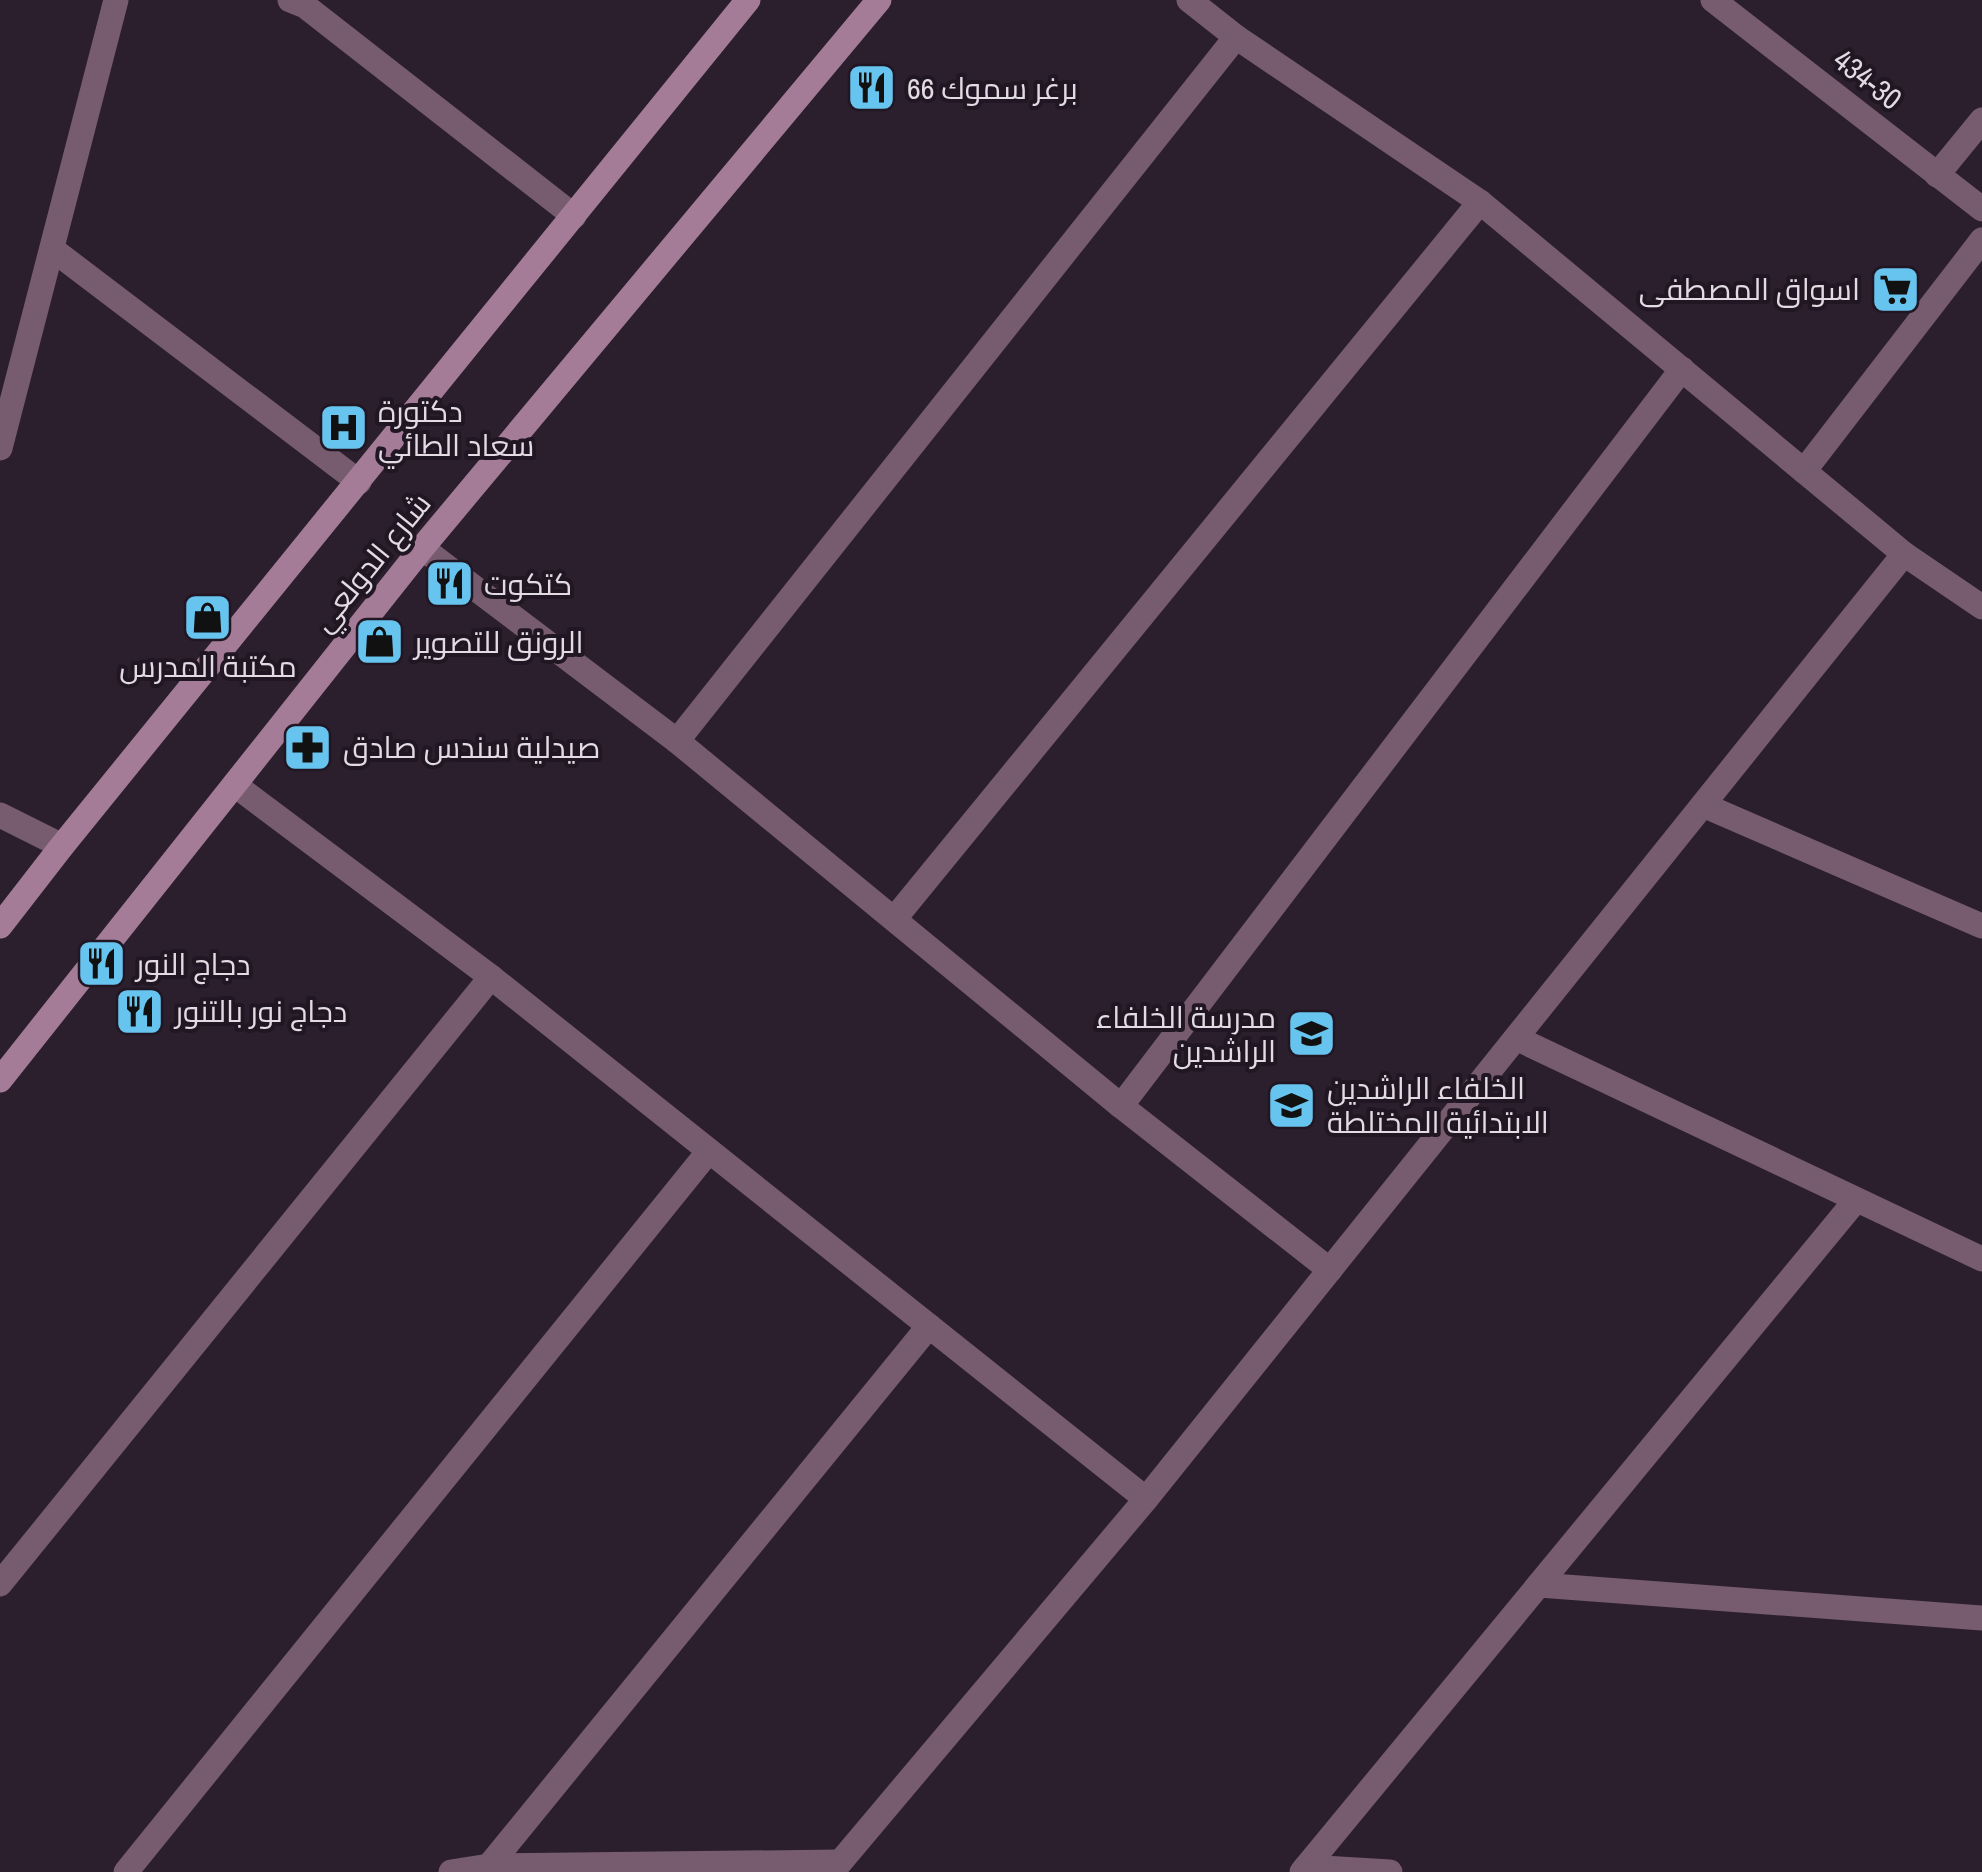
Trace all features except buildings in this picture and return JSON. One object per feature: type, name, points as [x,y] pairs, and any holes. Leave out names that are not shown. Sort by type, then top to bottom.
[{"type":"main road","name":"شارع الدولعي","points":[[0,926],[748,0]]},
{"type":"main road","name":"شارع الدولعي","points":[[0,1080],[422,548],[879,0]]},
{"type":"street","points":[[0,448],[116,0]]},
{"type":"street","points":[[1189,0],[1236,37],[1480,202],[1904,554],[1982,607]]},
{"type":"street","name":"434-30","points":[[1714,0],[1982,209]]},
{"type":"street","points":[[302,2],[574,216]]},
{"type":"street","points":[[677,742],[1236,37]]},
{"type":"street","points":[[1937,175],[1982,120]]},
{"type":"street","points":[[895,918],[1480,202]]},
{"type":"street","points":[[1804,471],[1982,240]]},
{"type":"street","points":[[52,249],[360,482]]},
{"type":"street","points":[[1121,1106],[1682,369]]},
{"type":"street","points":[[422,548],[677,742],[1121,1106],[1330,1270]]},
{"type":"street","points":[[450,1872],[488,1866],[836,1867],[1146,1499],[1904,554]]},
{"type":"street","points":[[234,785],[491,977],[1146,1499]]},
{"type":"street","points":[[1703,805],[1982,926]]},
{"type":"street","points":[[0,815],[62,846]]},
{"type":"street","points":[[0,1584],[491,977]]},
{"type":"street","points":[[1516,1038],[1982,1259]]},
{"type":"street","points":[[126,1872],[710,1151]]},
{"type":"street","points":[[1304,1870],[1856,1200]]},
{"type":"street","points":[[488,1866],[930,1326]]},
{"type":"street","points":[[1539,1585],[1982,1618]]},
{"type":"street","points":[[1304,1870],[1390,1872]]},
{"type":"place","name":"برغر سموك 66","points":[[872,88]]},
{"type":"place","name":"اسواق المصطفى","points":[[1895,289]]},
{"type":"place","name":"دكتورة سعاد الطائي","points":[[343,428]]},
{"type":"place","name":"كتكوت","points":[[449,584]]},
{"type":"place","name":"مكتبة المدرس","points":[[208,617]]},
{"type":"place","name":"الرونق للتصوير","points":[[379,642]]},
{"type":"place","name":"صيدلية سندس صادق","points":[[308,747]]},
{"type":"place","name":"دجاج النور","points":[[101,964]]},
{"type":"place","name":"دجاج نور بالتنور","points":[[140,1011]]},
{"type":"place","name":"مدرسة الخلفاء الراشدين","points":[[1311,1034]]},
{"type":"place","name":"الخلفاء الراشدين الابتدائية المختلطة","points":[[1292,1105]]}]
